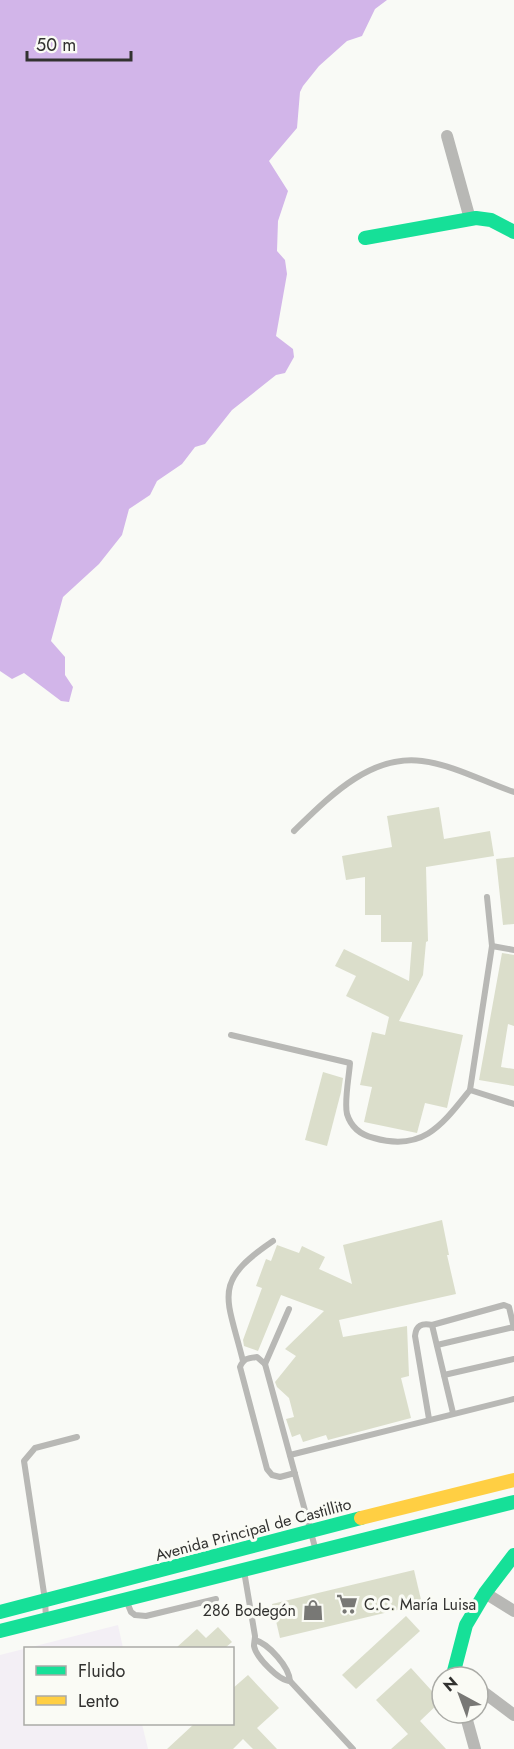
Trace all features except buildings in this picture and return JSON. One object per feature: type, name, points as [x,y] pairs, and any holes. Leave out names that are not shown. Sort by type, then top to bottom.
[{"type":"main road","points":[[365,238],[470,219],[491,220],[514,232]]},
{"type":"main road","name":"Avenida Principal de Castillito","points":[[0,1612],[310,1530],[514,1480]]},
{"type":"main road","points":[[0,1631],[514,1502]]},
{"type":"main road","points":[[459,1665],[466,1624],[485,1593],[514,1556]]},
{"type":"street","points":[[447,136],[470,219]]},
{"type":"street","points":[[485,1593],[514,1611]]},
{"type":"street","points":[[490,1697],[514,1715]]},
{"type":"street","points":[[468,1725],[475,1749]]},
{"type":"lane","points":[[294,831],[348,783],[387,763],[406,760],[423,761],[444,766],[514,792]]},
{"type":"lane","points":[[231,1035],[350,1063],[347,1113],[356,1129],[375,1139],[406,1142],[420,1138],[449,1116],[470,1090],[492,946],[488,897]]},
{"type":"lane","points":[[492,946],[514,950]]},
{"type":"lane","points":[[470,1090],[514,1104]]},
{"type":"lane","points":[[243,1361],[227,1294],[238,1268],[273,1241]]},
{"type":"lane","points":[[429,1419],[415,1330],[419,1325],[426,1323],[432,1325],[504,1305],[508,1307],[514,1327],[437,1345]]},
{"type":"lane","points":[[265,1364],[289,1309]]},
{"type":"lane","points":[[432,1325],[453,1413]]},
{"type":"lane","points":[[295,1473],[280,1477],[272,1475],[267,1469],[240,1367],[243,1361],[249,1358],[257,1357],[265,1364],[295,1473],[316,1552]]},
{"type":"lane","points":[[444,1375],[514,1359]]},
{"type":"lane","points":[[290,1455],[514,1399]]},
{"type":"lane","points":[[46,1619],[24,1461],[35,1448],[77,1437]]},
{"type":"lane","points":[[244,1571],[255,1647],[261,1658],[281,1680],[290,1681]]},
{"type":"lane","points":[[126,1600],[131,1612],[135,1615],[146,1616],[216,1599]]},
{"type":"lane","points":[[255,1640],[264,1644],[286,1668],[290,1681],[353,1749]]},
{"type":"shaded area","points":[[0,0],[387,0],[375,9],[362,36],[347,41],[319,66],[303,86],[300,92],[297,128],[269,161],[288,191],[278,221],[277,251],[285,260],[287,274],[276,336],[293,349],[294,357],[285,373],[276,375],[232,410],[205,444],[195,447],[182,464],[157,481],[150,495],[129,509],[122,535],[99,564],[63,597],[51,641],[65,657],[65,675],[73,687],[69,702],[61,701],[24,673],[12,679],[0,671]]},
{"type":"shaded area","points":[[118,1625],[123,1647],[32,1647]]},
{"type":"shaded area","points":[[24,1649],[24,1725],[142,1725],[148,1749],[0,1749],[0,1655]]},
{"type":"traffic: fast","points":[[365,238],[476,218],[491,220],[514,232]]},
{"type":"traffic: fast","points":[[0,1631],[514,1502]]},
{"type":"traffic: fast","points":[[0,1612],[361,1518]]},
{"type":"traffic: fast","points":[[456,1665],[466,1625],[485,1593],[514,1555]]},
{"type":"traffic: slow","points":[[361,1518],[514,1480]]},
{"type":"place","name":"C.C. María Luisa","points":[[347,1604]]},
{"type":"place","name":"286 Bodegón","points":[[313,1610]]}]
